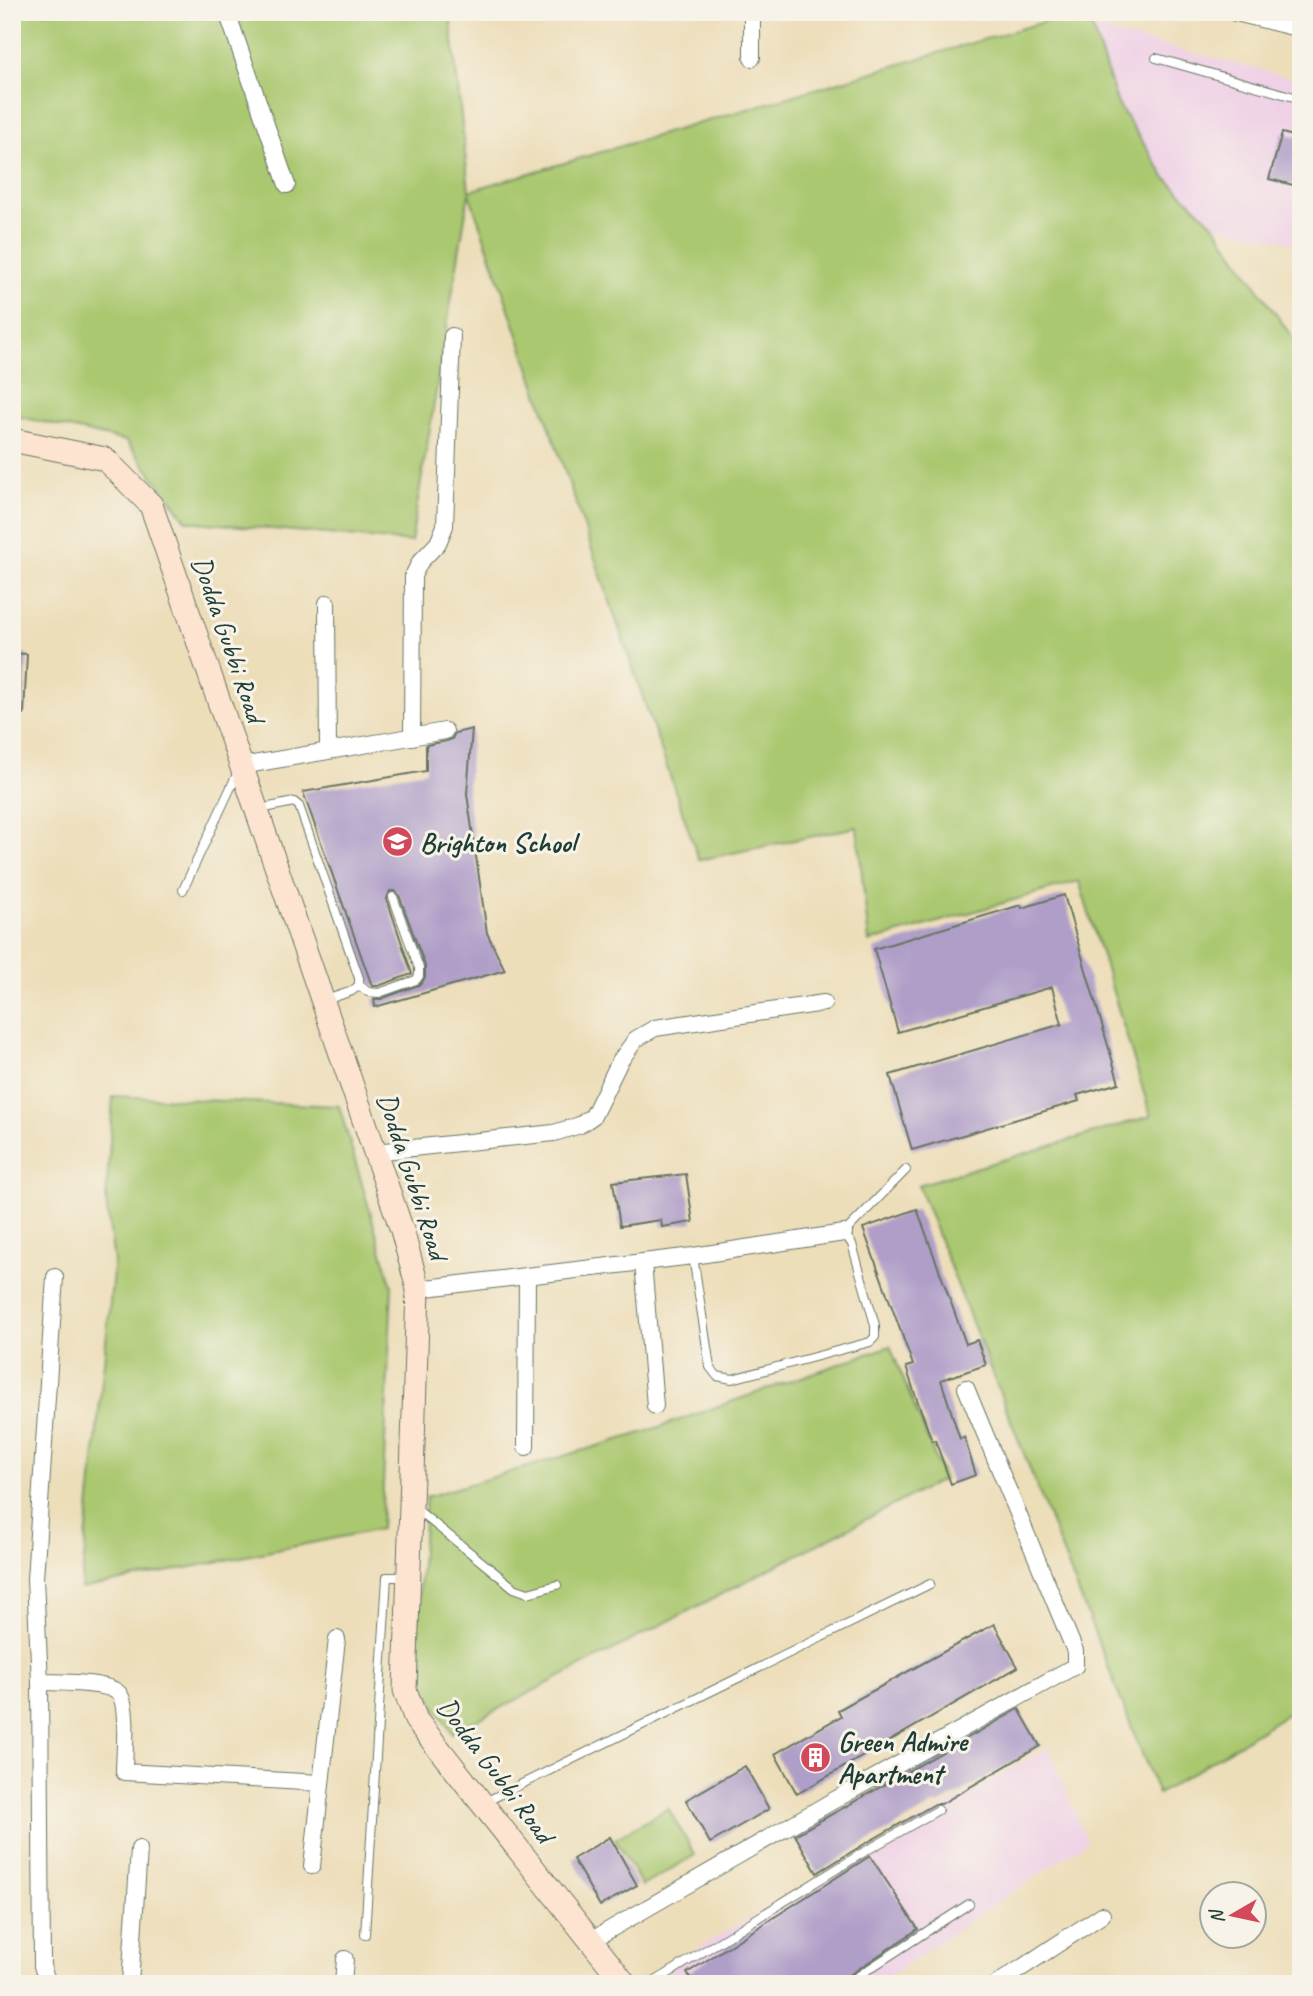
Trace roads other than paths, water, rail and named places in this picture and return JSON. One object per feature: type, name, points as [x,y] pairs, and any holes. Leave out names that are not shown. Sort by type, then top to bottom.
[{"type":"street","points":[[227,12],[287,185]]},
{"type":"street","points":[[752,12],[752,58]]},
{"type":"street","points":[[1232,12],[1301,29]]},
{"type":"street","points":[[412,737],[413,576],[438,543],[445,526],[452,336]]},
{"type":"street","name":"Dodda Gubbi Road","points":[[12,440],[105,459],[151,505],[402,1230],[418,1289],[405,1690],[416,1720],[625,1984]]},
{"type":"street","points":[[327,603],[328,751]]},
{"type":"street","points":[[241,766],[444,730]]},
{"type":"street","points":[[375,1152],[554,1133],[580,1125],[593,1116],[620,1061],[636,1039],[655,1028],[824,1003]]},
{"type":"street","points":[[418,1289],[693,1256],[844,1233]]},
{"type":"street","points":[[643,1262],[655,1406]]},
{"type":"street","points":[[526,1447],[527,1276]]},
{"type":"street","points":[[52,1984],[46,1978],[42,1966],[40,1682],[35,1579],[55,1277]]},
{"type":"street","points":[[590,1941],[1074,1666],[1074,1651],[966,1388]]},
{"type":"street","points":[[312,1866],[337,1639]]},
{"type":"street","points":[[40,1682],[108,1686],[119,1692],[124,1704],[124,1772],[321,1783]]},
{"type":"street","points":[[130,1984],[139,1849]]},
{"type":"street","points":[[997,1984],[1102,1915]]},
{"type":"street","points":[[344,1984],[345,1959]]},
{"type":"lane","points":[[1156,58],[1301,99]]},
{"type":"lane","points":[[183,890],[241,766]]},
{"type":"lane","points":[[257,810],[294,802],[299,806],[359,978],[359,985],[352,991],[323,1001]]},
{"type":"lane","points":[[359,985],[369,992],[379,993],[416,980],[419,976],[419,968],[393,897]]},
{"type":"lane","points":[[693,1256],[710,1367],[717,1376],[732,1379],[870,1342],[874,1337],[875,1325],[852,1244],[844,1233],[906,1170]]},
{"type":"lane","points":[[411,1504],[514,1588],[528,1593],[557,1585]]},
{"type":"lane","points":[[365,1935],[387,1577],[408,1577]]},
{"type":"lane","points":[[482,1803],[930,1584]]},
{"type":"lane","points":[[651,1984],[864,1852],[938,1810]]},
{"type":"lane","points":[[846,1984],[969,1904]]},
{"type":"place","name":"Brighton School","points":[[397,842]]},
{"type":"place","name":"Green Admire Apartment","points":[[815,1757]]}]
